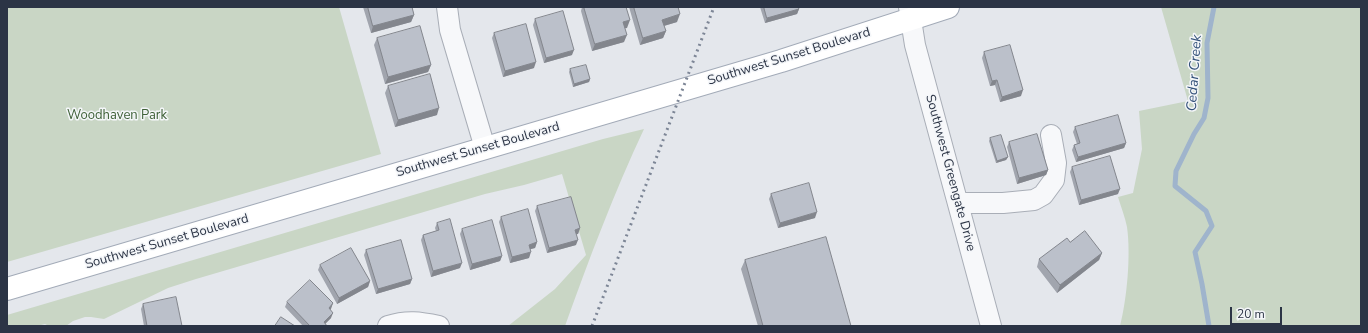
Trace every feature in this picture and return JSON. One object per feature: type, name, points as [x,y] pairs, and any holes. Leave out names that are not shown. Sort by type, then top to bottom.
[{"type":"main road","name":"Southwest Sunset Boulevard","points":[[7,289],[773,63],[910,13],[948,7]]},
{"type":"street","points":[[448,7],[450,30],[485,148]]},
{"type":"street","name":"Southwest Greengate Drive","points":[[910,13],[915,45],[991,326]]},
{"type":"street","points":[[958,203],[1003,203],[1034,200],[1043,195],[1054,180],[1056,163],[1051,135]]},
{"type":"street","points":[[388,326],[400,322],[422,322],[440,326]]},
{"type":"green space","name":"Woodhaven Park","points":[[7,7],[339,7],[381,154],[7,262]]},
{"type":"green space","points":[[1161,7],[1361,7],[1361,326],[1120,326],[1126,290],[1129,250],[1127,227],[1118,197],[1133,193],[1142,149],[1139,111],[1188,101]]},
{"type":"green space","points":[[644,129],[602,226],[565,326],[508,326],[555,289],[586,255],[562,174],[485,194],[196,279],[168,288],[104,319],[85,317],[73,321],[66,326],[49,326],[45,324],[37,326],[7,326],[7,315],[603,139]]},
{"type":"building","points":[[368,7],[412,7],[414,15],[373,26]]},
{"type":"building","points":[[584,7],[626,7],[630,20],[623,22],[627,35],[595,44]]},
{"type":"building","points":[[634,7],[678,7],[680,14],[662,20],[666,31],[643,38]]},
{"type":"building","points":[[764,7],[798,7],[799,9],[767,18]]},
{"type":"building","points":[[563,11],[574,50],[546,58],[535,19]]},
{"type":"building","points":[[526,24],[536,62],[505,71],[494,33]]},
{"type":"building","points":[[420,26],[431,65],[388,77],[377,38]]},
{"type":"building","points":[[1010,45],[1023,90],[1002,97],[997,80],[992,81],[984,52]]},
{"type":"building","points":[[586,65],[590,79],[574,84],[570,69]]},
{"type":"building","points":[[430,74],[439,108],[398,120],[388,86]]},
{"type":"building","points":[[1118,115],[1126,143],[1078,157],[1074,145],[1080,143],[1075,127]]},
{"type":"building","points":[[1037,134],[1048,170],[1019,178],[1009,142]]},
{"type":"building","points":[[1001,135],[1008,157],[997,161],[990,138]]},
{"type":"building","points":[[1110,156],[1120,189],[1081,200],[1072,167]]},
{"type":"building","points":[[809,183],[817,212],[780,223],[771,194]]},
{"type":"building","points":[[571,197],[580,228],[575,230],[578,240],[549,248],[537,206]]},
{"type":"building","points":[[528,209],[537,242],[529,245],[531,252],[512,257],[501,217]]},
{"type":"building","points":[[450,219],[462,263],[433,271],[423,235],[439,230],[437,223]]},
{"type":"building","points":[[492,220],[502,256],[472,264],[462,229]]},
{"type":"building","points":[[1085,231],[1102,253],[1060,285],[1039,259],[1067,238],[1070,242]]},
{"type":"building","points":[[826,237],[851,326],[763,326],[745,260]]},
{"type":"building","points":[[401,240],[412,279],[378,289],[366,250]]},
{"type":"building","points":[[351,248],[370,281],[339,298],[320,265]]},
{"type":"building","points":[[310,280],[333,303],[329,308],[333,313],[324,322],[327,326],[310,326],[287,302]]},
{"type":"building","points":[[176,297],[182,326],[147,326],[143,304]]},
{"type":"building","points":[[281,317],[295,326],[275,326]]},
{"type":"waterway","name":"Cedar Creek","points":[[1209,326],[1195,252],[1212,226],[1206,211],[1175,186],[1176,171],[1194,134],[1204,118],[1208,98],[1207,43],[1214,7]]},
{"type":"railway","points":[[592,326],[714,7]]}]
